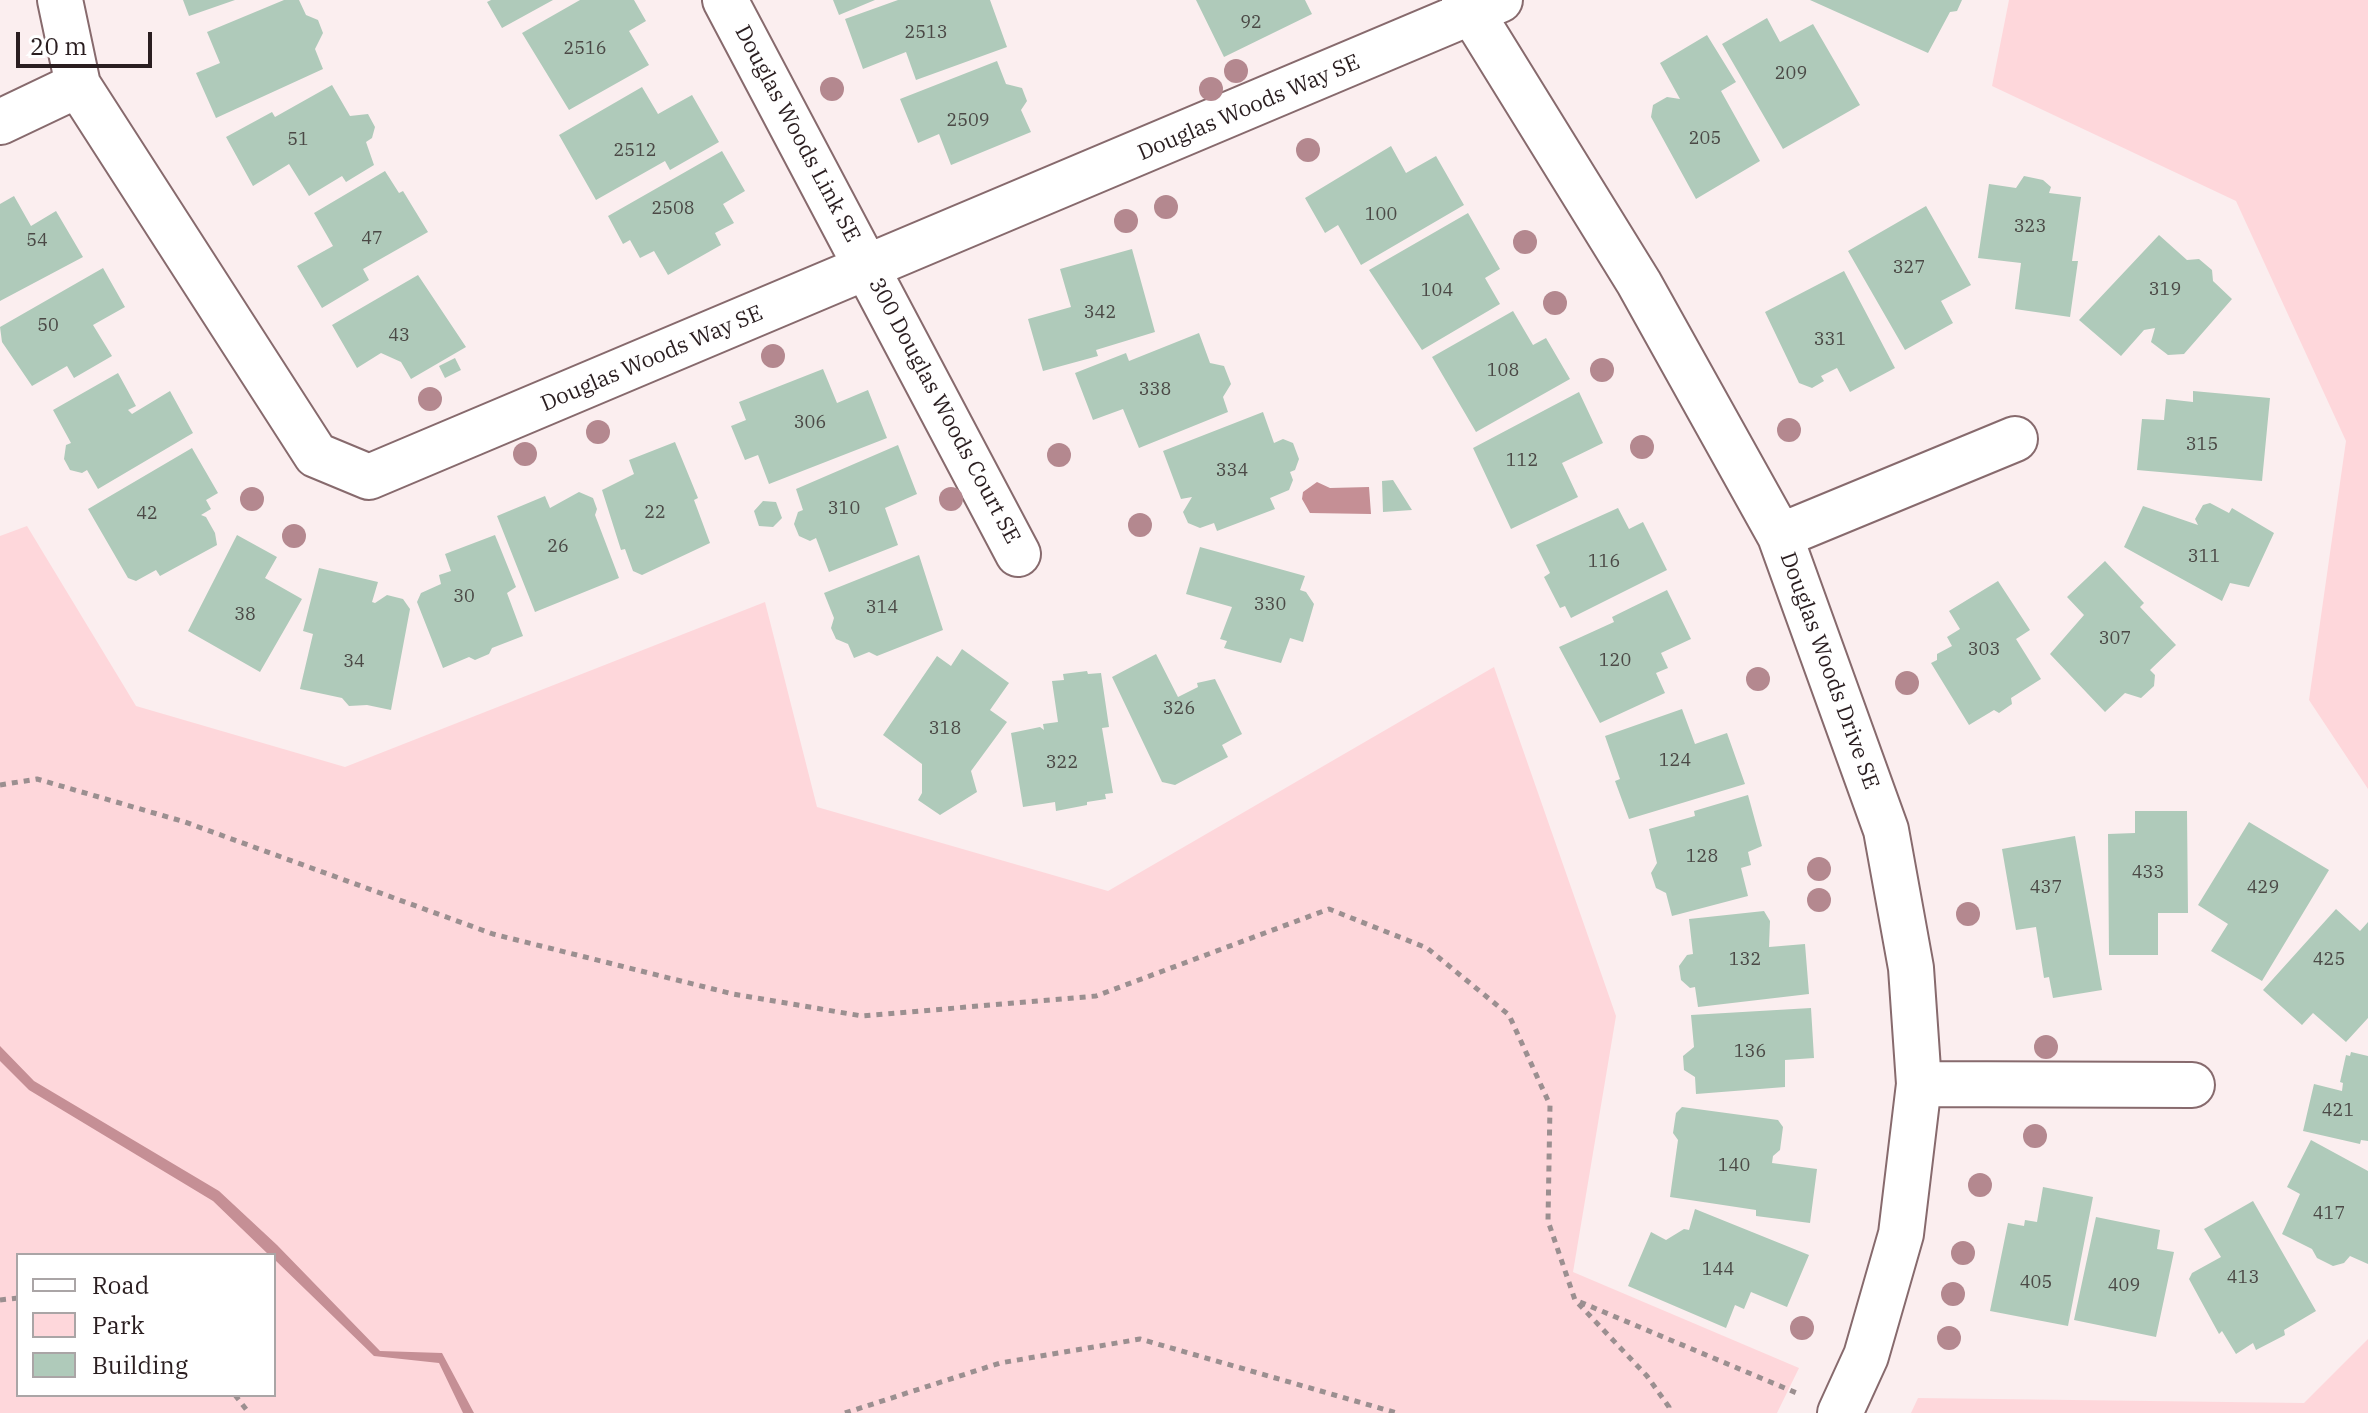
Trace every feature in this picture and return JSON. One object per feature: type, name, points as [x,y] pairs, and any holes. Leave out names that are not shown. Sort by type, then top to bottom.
[{"type":"street","name":"Douglas Woods Way SE","points":[[60,0],[78,85],[316,455],[369,477],[869,269],[1479,5]]},
{"type":"street","name":"Douglas Woods Link SE","points":[[725,0],[869,269]]},
{"type":"street","name":"Douglas Woods Drive SE","points":[[1479,5],[1780,536],[1886,830],[1911,968],[1919,1084],[1901,1234],[1866,1356],[1823,1405]]},
{"type":"street","points":[[0,122],[78,85]]},
{"type":"street","name":"300 Douglas Woods Court SE","points":[[869,269],[1018,554]]},
{"type":"street","points":[[1780,536],[2015,439]]},
{"type":"street","points":[[1919,1084],[2192,1085]]},
{"type":"path","points":[[0,785],[37,779],[185,822],[493,934],[733,994],[862,1016],[1096,996],[1329,909],[1427,948],[1509,1015],[1550,1105],[1548,1221],[1575,1300],[1647,1376],[1669,1407],[1668,1413]]},
{"type":"path","points":[[1575,1300],[1823,1405]]},
{"type":"path","points":[[845,1413],[1000,1363],[1140,1339],[1397,1413]]},
{"type":"path","points":[[237,1397],[249,1413]]},
{"type":"green space","points":[[2009,0],[2368,0],[2368,789],[2309,700],[2346,441],[2236,201],[1992,86]]},
{"type":"green space","points":[[27,526],[136,706],[345,767],[765,602],[817,807],[1108,891],[1494,667],[1616,1016],[1573,1272],[1799,1368],[1777,1413],[0,1413],[0,536]]},
{"type":"green space","points":[[2368,1339],[2368,1413],[1911,1413],[1918,1398],[2304,1403]]},
{"type":"shaded area","points":[[1317,482],[1330,488],[1369,487],[1371,514],[1310,513],[1302,499],[1303,492]]},
{"type":"shaded area","points":[[0,1046],[34,1081],[219,1191],[277,1245],[380,1351],[442,1353],[474,1413],[463,1413],[439,1363],[374,1356],[276,1261],[276,1253],[267,1253],[213,1201],[29,1090],[0,1061]]},
{"type":"building","points":[[183,0],[235,0],[189,16]]},
{"type":"building","points":[[284,0],[299,0],[306,15],[318,20],[323,33],[315,49],[323,69],[216,118],[196,73],[220,63],[207,32]]},
{"type":"building","points":[[553,0],[502,28],[487,2]]},
{"type":"building","points":[[580,0],[634,0],[646,21],[629,31],[649,65],[569,110],[522,33]]},
{"type":"building","points":[[833,0],[875,0],[839,15]]},
{"type":"building","points":[[898,0],[990,0],[1007,47],[916,80],[906,52],[863,69],[845,19]]},
{"type":"building","points":[[1196,0],[1305,0],[1312,14],[1224,57]]},
{"type":"building","points":[[1810,0],[1962,0],[1957,11],[1950,12],[1928,53]]},
{"type":"building","points":[[1767,18],[1780,42],[1813,24],[1860,105],[1783,149],[1722,44]]},
{"type":"building","points":[[1707,35],[1736,82],[1721,91],[1760,161],[1696,199],[1651,117],[1653,105],[1667,97],[1680,99],[1660,63]]},
{"type":"building","points":[[997,61],[1006,84],[1022,88],[1027,101],[1021,110],[1031,132],[951,165],[939,134],[918,143],[900,99]]},
{"type":"building","points":[[332,85],[350,116],[368,114],[375,127],[372,138],[366,142],[374,165],[346,182],[342,176],[309,196],[289,164],[253,186],[226,137],[272,112],[275,117]]},
{"type":"building","points":[[642,87],[658,114],[692,95],[719,142],[670,170],[665,161],[596,200],[559,135]]},
{"type":"building","points":[[1391,146],[1406,173],[1436,156],[1464,205],[1361,265],[1338,225],[1325,233],[1305,198]]},
{"type":"building","points":[[722,151],[745,191],[723,204],[734,223],[715,233],[721,245],[668,275],[654,251],[640,258],[630,240],[623,244],[608,216]]},
{"type":"building","points":[[385,171],[399,193],[403,191],[428,232],[363,269],[369,280],[322,308],[297,266],[333,246],[314,213]]},
{"type":"building","points":[[2024,176],[2043,180],[2051,187],[2049,193],[2081,197],[2072,261],[2078,261],[2070,317],[2015,309],[2021,263],[1978,258],[1989,184],[2016,188]]},
{"type":"building","points":[[14,196],[31,226],[56,211],[83,257],[0,301],[0,204]]},
{"type":"building","points":[[1926,206],[1971,285],[1941,301],[1953,323],[1905,350],[1848,251]]},
{"type":"building","points":[[1468,213],[1500,269],[1485,278],[1500,304],[1422,350],[1369,270]]},
{"type":"building","points":[[2159,235],[2187,260],[2199,259],[2212,270],[2213,281],[2232,299],[2184,354],[2168,355],[2151,342],[2155,328],[2144,330],[2121,356],[2079,320]]},
{"type":"building","points":[[1132,249],[1155,332],[1096,350],[1098,356],[1043,371],[1028,319],[1071,307],[1060,269]]},
{"type":"building","points":[[103,268],[125,307],[93,325],[112,356],[74,378],[67,366],[32,386],[2,342],[0,327]]},
{"type":"building","points":[[1844,271],[1895,368],[1850,392],[1837,368],[1821,376],[1824,381],[1812,388],[1799,383],[1765,312]]},
{"type":"building","points":[[418,275],[466,347],[411,379],[401,362],[381,353],[357,368],[332,325]]},
{"type":"building","points":[[1513,311],[1533,345],[1546,338],[1570,379],[1476,432],[1432,357]]},
{"type":"building","points":[[1199,333],[1210,363],[1224,366],[1231,384],[1223,397],[1228,412],[1139,448],[1123,409],[1093,420],[1075,373],[1126,353],[1129,361]]},
{"type":"building","points":[[455,358],[461,370],[445,378],[439,366]]},
{"type":"building","points":[[823,369],[837,403],[868,390],[887,438],[769,484],[758,455],[745,460],[731,426],[746,420],[739,402]]},
{"type":"building","points":[[118,373],[136,406],[128,410],[132,414],[170,391],[193,433],[98,489],[87,470],[82,473],[70,470],[64,459],[66,445],[71,443],[53,410]]},
{"type":"building","points":[[2193,391],[2270,398],[2262,481],[2137,470],[2142,419],[2164,420],[2166,399],[2193,402]]},
{"type":"building","points":[[1579,392],[1603,443],[1562,463],[1578,497],[1511,529],[1473,448]]},
{"type":"building","points":[[1263,412],[1274,443],[1283,439],[1293,443],[1299,459],[1295,470],[1290,472],[1293,480],[1289,490],[1270,498],[1275,509],[1217,531],[1214,523],[1200,528],[1188,523],[1183,512],[1192,497],[1181,499],[1163,451]]},
{"type":"building","points":[[675,442],[698,498],[694,500],[710,543],[642,575],[633,571],[625,549],[621,550],[602,490],[634,474],[629,460]]},
{"type":"building","points":[[898,445],[917,494],[885,508],[898,545],[829,572],[816,538],[810,541],[799,536],[794,524],[798,512],[803,510],[796,489]]},
{"type":"building","points":[[192,448],[218,493],[206,500],[211,509],[201,515],[206,517],[215,533],[217,545],[160,576],[156,570],[136,581],[128,578],[88,509]]},
{"type":"building","points":[[1393,480],[1412,510],[1383,512],[1382,481]]},
{"type":"building","points":[[579,492],[593,498],[597,509],[595,515],[619,578],[535,612],[497,516],[545,496],[550,508]]},
{"type":"building","points":[[763,501],[776,502],[782,518],[773,527],[759,526],[754,511]]},
{"type":"building","points":[[2210,503],[2229,513],[2232,508],[2274,533],[2249,587],[2230,583],[2222,601],[2124,547],[2143,506],[2198,525],[2195,519],[2203,505]]},
{"type":"building","points":[[1618,508],[1629,529],[1643,522],[1667,570],[1571,618],[1565,606],[1560,608],[1544,577],[1550,573],[1536,545]]},
{"type":"building","points":[[237,535],[277,557],[265,578],[302,599],[260,672],[188,631]]},
{"type":"building","points":[[495,535],[516,587],[507,593],[523,636],[492,648],[489,654],[475,660],[469,657],[443,668],[417,602],[421,593],[441,584],[439,575],[451,571],[445,554]]},
{"type":"building","points":[[1200,547],[1305,576],[1300,590],[1306,592],[1314,604],[1303,642],[1290,638],[1281,663],[1224,648],[1227,641],[1220,639],[1232,607],[1186,594]]},
{"type":"building","points":[[919,555],[943,630],[877,656],[869,652],[854,658],[848,644],[836,639],[831,628],[834,618],[824,593]]},
{"type":"building","points":[[2105,561],[2144,603],[2140,607],[2176,645],[2150,670],[2155,675],[2154,686],[2141,698],[2125,693],[2105,712],[2050,654],[2084,615],[2067,597]]},
{"type":"building","points":[[319,568],[378,582],[372,602],[387,595],[403,599],[410,609],[391,710],[367,705],[349,706],[342,698],[300,689],[313,634],[303,631]]},
{"type":"building","points":[[1998,581],[2030,630],[2016,639],[2041,679],[2011,698],[2012,704],[1999,713],[1994,710],[1969,725],[1931,663],[1937,660],[1937,654],[1952,646],[1947,637],[1960,629],[1949,611]]},
{"type":"building","points":[[1667,590],[1691,639],[1661,653],[1668,668],[1656,673],[1665,693],[1600,723],[1559,647],[1614,622],[1612,617]]},
{"type":"building","points":[[962,649],[1009,683],[990,710],[1007,722],[971,771],[977,792],[940,815],[918,800],[922,793],[922,764],[883,735],[937,656],[951,666]]},
{"type":"building","points":[[1156,654],[1178,697],[1198,687],[1197,683],[1215,679],[1242,734],[1222,745],[1228,757],[1175,785],[1162,782],[1112,677]]},
{"type":"building","points":[[1087,671],[1088,674],[1101,673],[1109,727],[1102,728],[1113,793],[1105,794],[1106,799],[1087,802],[1087,805],[1056,811],[1055,802],[1023,807],[1011,733],[1040,727],[1044,730],[1043,724],[1058,722],[1052,681],[1064,680],[1063,674]]},
{"type":"building","points":[[1682,709],[1695,744],[1727,733],[1745,784],[1629,819],[1615,781],[1620,779],[1605,736]]},
{"type":"building","points":[[1748,795],[1762,846],[1748,852],[1751,865],[1741,868],[1748,896],[1672,916],[1666,893],[1656,888],[1651,873],[1657,863],[1649,829],[1695,816],[1694,811]]},
{"type":"building","points":[[2135,811],[2187,811],[2188,913],[2158,913],[2158,955],[2109,955],[2108,834],[2135,833]]},
{"type":"building","points":[[2249,822],[2329,870],[2262,981],[2211,951],[2228,924],[2198,905]]},
{"type":"building","points":[[2075,836],[2102,990],[2053,998],[2049,977],[2044,978],[2036,927],[2016,930],[2002,849]]},
{"type":"building","points":[[2336,909],[2360,931],[2368,922],[2368,1018],[2346,1042],[2313,1013],[2302,1025],[2263,990]]},
{"type":"building","points":[[1764,911],[1770,921],[1769,947],[1805,944],[1809,994],[1698,1007],[1695,987],[1690,988],[1681,980],[1679,966],[1687,955],[1693,954],[1689,919]]},
{"type":"building","points":[[1811,1008],[1814,1058],[1785,1060],[1785,1087],[1696,1094],[1695,1077],[1684,1070],[1683,1056],[1694,1047],[1691,1015]]},
{"type":"building","points":[[2351,1052],[2368,1056],[2368,1141],[2361,1140],[2360,1144],[2303,1131],[2314,1084],[2342,1091],[2343,1083],[2340,1082],[2346,1055],[2350,1056]]},
{"type":"building","points":[[1682,1107],[1778,1120],[1783,1127],[1780,1150],[1773,1156],[1772,1163],[1817,1169],[1810,1223],[1756,1216],[1756,1210],[1670,1197],[1678,1140],[1673,1133],[1676,1113]]},
{"type":"building","points":[[2311,1140],[2368,1171],[2368,1264],[2350,1256],[2344,1263],[2333,1266],[2317,1258],[2312,1249],[2282,1234],[2300,1194],[2287,1187]]},
{"type":"building","points":[[2043,1187],[2093,1197],[2068,1326],[1990,1311],[2008,1223],[2024,1226],[2025,1220],[2037,1222]]},
{"type":"building","points":[[2253,1201],[2316,1311],[2284,1330],[2285,1335],[2256,1350],[2253,1343],[2236,1354],[2222,1331],[2219,1334],[2189,1279],[2192,1273],[2221,1257],[2204,1229]]},
{"type":"building","points":[[1695,1209],[1809,1255],[1787,1307],[1751,1292],[1744,1309],[1735,1305],[1726,1328],[1628,1286],[1651,1232],[1666,1240],[1684,1229],[1689,1230]]},
{"type":"building","points":[[2096,1217],[2160,1230],[2157,1249],[2174,1252],[2156,1337],[2074,1320]]}]
